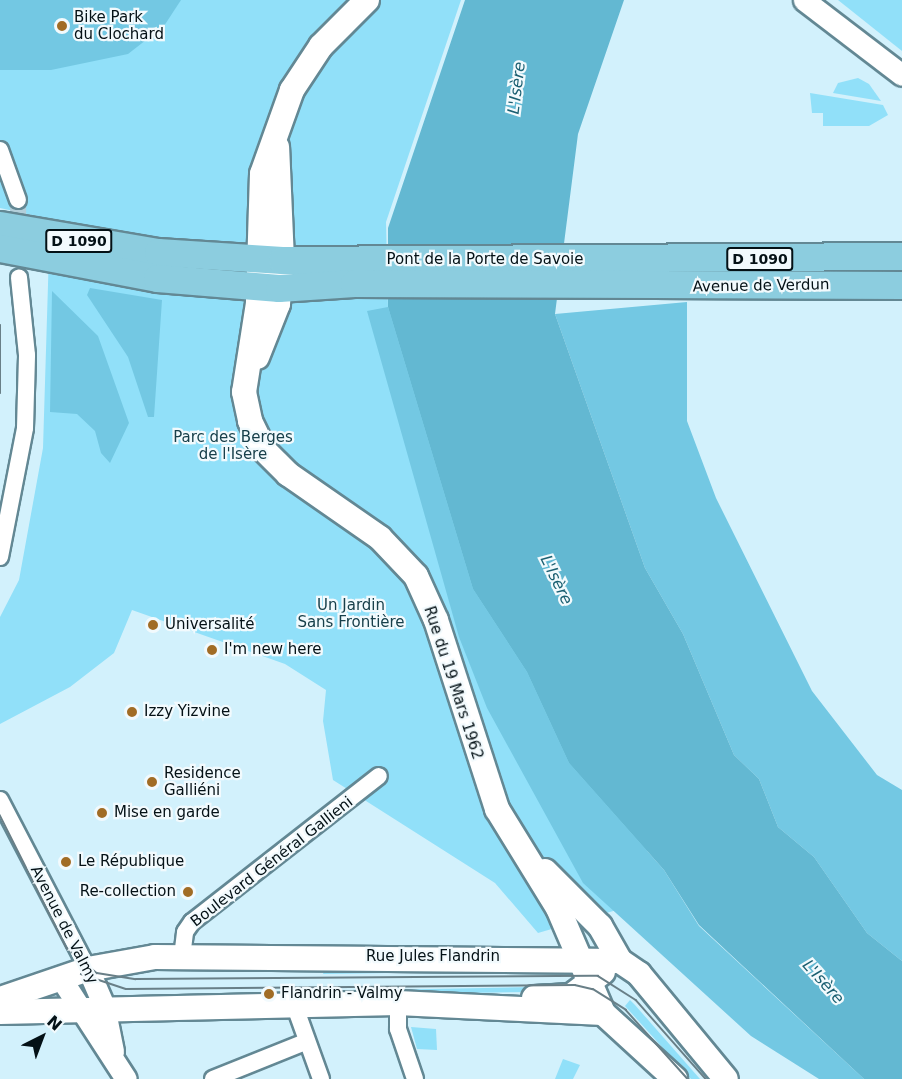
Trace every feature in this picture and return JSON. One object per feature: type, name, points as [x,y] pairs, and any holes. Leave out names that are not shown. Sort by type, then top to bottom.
[{"type":"main road","name":"Rue du 19 Mars 1962","points":[[367,0],[310,62],[292,90],[262,174],[271,260],[269,288],[244,392],[250,421],[264,450],[288,474],[380,538],[416,576],[436,620],[497,809],[530,859],[580,958],[603,1013]]},
{"type":"main road","name":"D 1090","points":[[0,225],[158,265],[211,284],[269,288],[352,271]]},
{"type":"main road","name":"D 1090","points":[[0,248],[158,265],[211,257],[271,260],[352,271]]},
{"type":"main road","name":"Avenue de Verdun","points":[[619,273],[902,256]]},
{"type":"main road","name":"Pont de la Porte de Savoie","points":[[352,271],[619,273]]},
{"type":"main road","name":"Avenue de Verdun","points":[[619,273],[902,285]]},
{"type":"main road","name":"Rue du 19 Mars 1962","points":[[530,859],[600,927],[620,961]]},
{"type":"main road","name":"Rue Jules Flandrin","points":[[1,1011],[60,977],[122,960],[182,957],[580,958],[620,961]]},
{"type":"main road","points":[[450,1004],[571,996],[620,961],[639,974],[726,1079]]},
{"type":"main road","points":[[1,1011],[93,1007],[398,1003],[603,1013],[675,1079]]},
{"type":"street","points":[[804,0],[902,75]]},
{"type":"street","points":[[0,150],[18,200]]},
{"type":"street","points":[[0,557],[26,428],[27,355],[19,277]]},
{"type":"street","name":"Boulevard Général Gallieni","points":[[182,957],[185,932],[192,922],[379,776]]},
{"type":"street","name":"Avenue de Valmy","points":[[0,800],[88,969],[93,1007],[126,1079]]},
{"type":"street","name":"Avenue de Valmy","points":[[60,977],[93,1007]]},
{"type":"street","points":[[398,1003],[398,1029],[415,1079]]},
{"type":"street","points":[[294,1004],[305,1042],[321,1079]]},
{"type":"street","points":[[213,1079],[305,1042]]},
{"type":"green space","name":"Parc des Berges de l'Isère","points":[[0,0],[461,0],[386,222],[388,307],[668,895],[538,933],[495,883],[333,780],[323,721],[326,690],[285,664],[132,610],[114,653],[70,687],[0,724],[0,617],[19,580],[43,448],[50,219],[0,208]]},
{"type":"green space","points":[[838,0],[902,0],[902,51]]},
{"type":"green space","points":[[858,78],[869,84],[881,101],[833,93],[838,83]]},
{"type":"green space","points":[[810,93],[883,105],[888,115],[869,126],[823,126],[823,113],[812,113]]},
{"type":"green space","points":[[325,969],[535,971],[323,974]]},
{"type":"green space","points":[[534,987],[534,992],[324,995],[325,991]]},
{"type":"green space","points":[[630,1000],[700,1079],[691,1079],[625,1006]]},
{"type":"green space","points":[[411,1027],[436,1029],[437,1050],[417,1049]]},
{"type":"green space","points":[[563,1059],[580,1065],[573,1079],[555,1079]]},
{"type":"shaded area","name":"Bike Park du Clochard","points":[[0,0],[181,0],[164,26],[128,54],[51,70],[0,70]]},
{"type":"shaded area","points":[[90,288],[162,300],[154,417],[148,417],[128,357],[87,295]]},
{"type":"shaded area","points":[[52,291],[98,336],[129,423],[110,463],[101,453],[95,431],[77,414],[50,412]]},
{"type":"shaded area","points":[[687,302],[687,421],[716,498],[812,691],[877,775],[902,790],[902,961],[867,933],[814,857],[778,827],[759,779],[734,755],[683,634],[645,568],[555,314]]},
{"type":"shaded area","points":[[388,307],[473,589],[527,672],[569,763],[664,870],[699,926],[864,1079],[819,1079],[751,1036],[583,883],[487,708],[459,637],[367,311]]},
{"type":"water","name":"L'Isère","points":[[465,0],[624,0],[578,134],[555,314],[645,568],[683,634],[734,755],[759,779],[778,827],[814,857],[867,933],[902,961],[902,1079],[864,1079],[699,925],[664,870],[569,763],[527,672],[473,589],[388,307],[388,228]]},
{"type":"tunnel","points":[[18,200],[19,277]]},
{"type":"tram line","points":[[0,325],[0,393]]},
{"type":"tram line","points":[[0,815],[67,948],[97,973],[136,979],[598,976],[636,1000],[706,1079]]},
{"type":"tram line","points":[[81,974],[126,989],[575,985],[593,989],[626,1010],[688,1079]]},
{"type":"place","name":"Bike Park du Clochard","points":[[62,26]]},
{"type":"place","name":"Universalité","points":[[153,625]]},
{"type":"place","name":"I'm new here","points":[[212,650]]},
{"type":"place","name":"Izzy Yizvine","points":[[132,712]]},
{"type":"place","name":"Residence Galliéni","points":[[152,782]]},
{"type":"place","name":"Mise en garde","points":[[102,813]]},
{"type":"place","name":"Le République","points":[[66,862]]},
{"type":"place","name":"Re-collection","points":[[188,892]]},
{"type":"place","name":"Flandrin - Valmy","points":[[269,994]]},
{"type":"park label","name":"Un Jardin Sans Frontière","points":[[351,614]]}]
